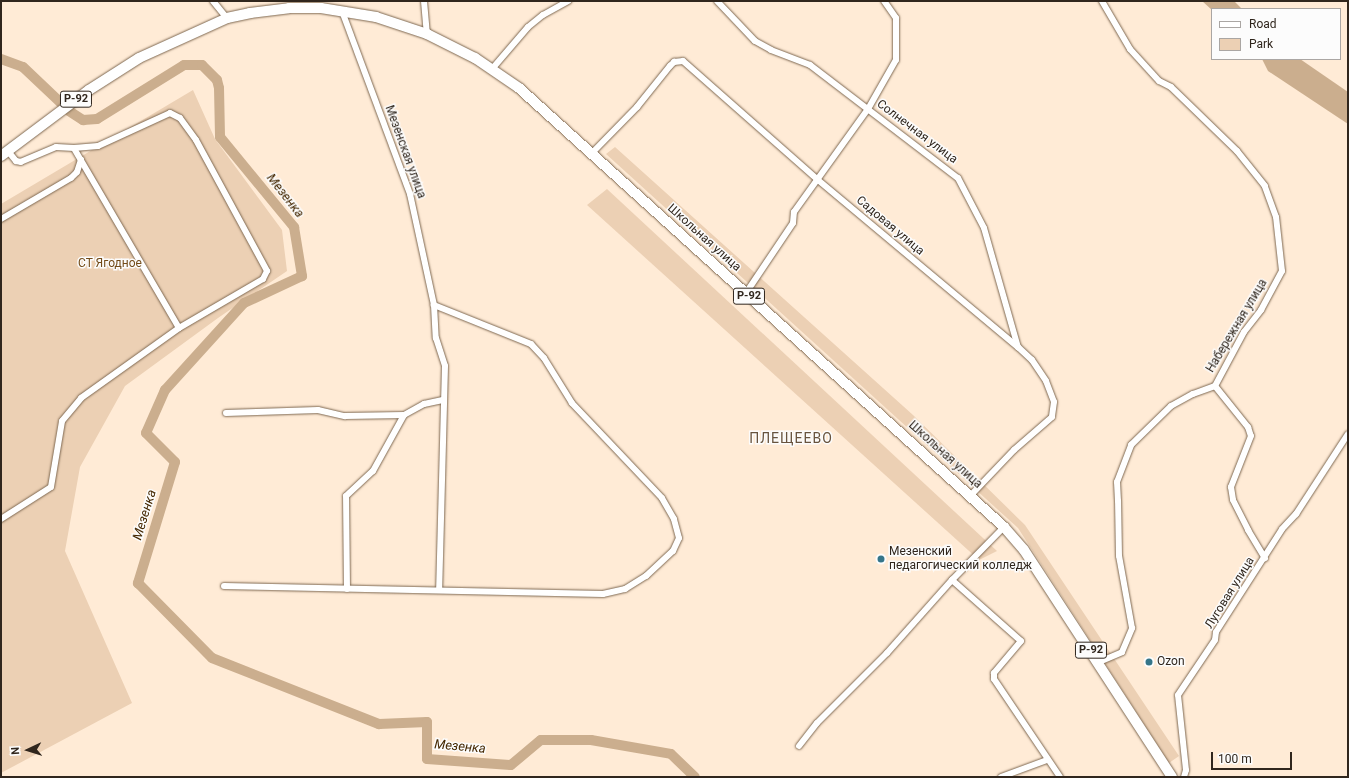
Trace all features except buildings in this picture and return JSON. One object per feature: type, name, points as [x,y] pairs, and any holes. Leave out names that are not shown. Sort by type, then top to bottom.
[{"type":"main road","name":"Р-92","points":[[4,153],[121,68],[155,48],[227,18],[289,8],[342,11],[376,17],[427,34],[492,69]]},
{"type":"main road","name":"Школьная улица","points":[[492,69],[519,88],[971,495],[1004,527]]},
{"type":"main road","name":"Р-92","points":[[1004,527],[1024,550],[1099,662],[1172,777]]},
{"type":"street","points":[[214,1],[227,18]]},
{"type":"street","points":[[424,1],[427,34]]},
{"type":"street","points":[[492,69],[528,27],[543,15],[568,1]]},
{"type":"street","name":"Солнечная улица","points":[[716,1],[755,41],[770,50],[810,65],[943,164],[958,178],[968,192],[984,228],[1018,347]]},
{"type":"street","points":[[746,293],[793,223],[794,212],[868,109],[896,60],[896,18],[884,1]]},
{"type":"street","name":"Набережная улица","points":[[1099,662],[1122,652],[1132,628],[1119,556],[1118,488],[1131,445],[1171,406],[1192,394],[1215,386],[1244,332],[1261,310],[1282,271],[1276,217],[1265,186],[1236,151],[1171,87],[1159,81],[1130,49],[1102,1]]},
{"type":"street","name":"Мезенская улица","points":[[342,11],[410,194],[434,305],[436,338],[445,366],[439,590]]},
{"type":"street","name":"Садовая улица","points":[[591,154],[637,107],[670,66],[674,62],[683,61],[818,180],[1018,347],[1040,370],[1051,392],[1054,410],[1048,422],[1014,450],[971,495]]},
{"type":"street","points":[[1,519],[51,487],[62,421],[81,398],[179,328],[263,279],[267,271],[196,140],[180,118],[170,114],[98,146],[74,148],[56,147],[21,162],[16,161],[4,153]]},
{"type":"street","points":[[74,148],[179,328]]},
{"type":"street","points":[[1,219],[71,178],[77,172],[81,160]]},
{"type":"street","points":[[224,586],[603,594],[625,589],[646,576],[673,551],[679,538],[674,519],[662,498],[572,403],[544,358],[531,344],[434,305]]},
{"type":"street","points":[[1215,386],[1248,427],[1251,436],[1231,487],[1233,500],[1248,530],[1265,558]]},
{"type":"street","points":[[226,413],[318,410],[345,416],[404,415],[424,404],[443,400]]},
{"type":"street","points":[[348,588],[346,496],[374,471],[404,415]]},
{"type":"street","name":"Луговая улица","points":[[1184,777],[1186,770],[1178,695],[1282,529],[1296,514],[1348,434]]},
{"type":"street","points":[[799,746],[817,723],[887,653],[952,580],[1004,527]]},
{"type":"street","points":[[952,580],[1021,641],[994,673],[994,679],[1047,760],[1060,777]]},
{"type":"street","points":[[1001,777],[1047,760]]},
{"type":"green space","name":"СТ Ягодное","points":[[193,90],[215,139],[282,230],[287,271],[218,318],[125,386],[80,467],[65,551],[132,703],[1,773],[1,204]]},
{"type":"green space","points":[[615,147],[913,415],[1025,525],[1179,756],[1169,763],[1018,528],[606,154]]},
{"type":"green space","points":[[607,189],[997,551],[979,560],[587,205]]},
{"type":"shaded area","points":[[1202,1],[1234,1],[1241,8],[1211,8]]},
{"type":"shaded area","points":[[1262,60],[1301,60],[1348,92],[1348,124],[1268,71]]},
{"type":"waterway","name":"Мезенка","points":[[1,59],[23,67],[62,104]]},
{"type":"waterway","name":"Мезенка","points":[[69,111],[83,120],[97,119],[184,65],[202,65],[217,80],[219,88],[220,137],[294,227],[302,276],[244,303],[165,390],[146,433],[175,462],[138,583],[212,658],[379,724],[427,722],[427,759],[511,765],[541,740],[591,740],[671,754],[695,777]]},
{"type":"place","name":"Мезенский педагогический колледж","points":[[881,559]]},
{"type":"place","name":"Ozon","points":[[1149,662]]},
{"type":"district","name":"ПЛЕЩЕЕВО","points":[[791,438]]}]
